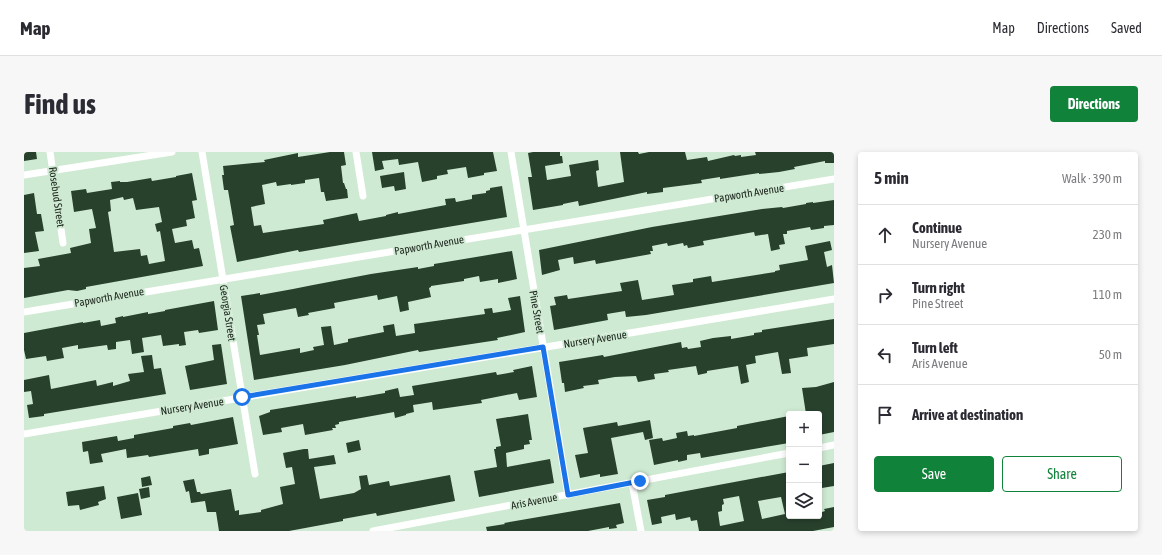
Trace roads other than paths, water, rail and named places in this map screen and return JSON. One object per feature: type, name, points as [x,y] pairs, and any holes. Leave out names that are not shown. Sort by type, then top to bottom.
[{"type":"street","name":"Rosebud Street","points":[[50,152],[54,170],[64,243]]},
{"type":"street","points":[[24,175],[172,152]]},
{"type":"street","name":"Georgia Street","points":[[202,152],[255,474]]},
{"type":"street","points":[[356,152],[363,196]]},
{"type":"street","name":"Pine Street","points":[[511,152],[568,495]]},
{"type":"street","name":"Papworth Avenue","points":[[24,312],[223,278],[834,179]]},
{"type":"street","name":"Nursery Avenue","points":[[24,434],[834,299]]},
{"type":"street","points":[[822,447],[834,445]]},
{"type":"street","name":"Aris Avenue","points":[[373,531],[786,454]]},
{"type":"street","points":[[632,483],[641,531]]}]
